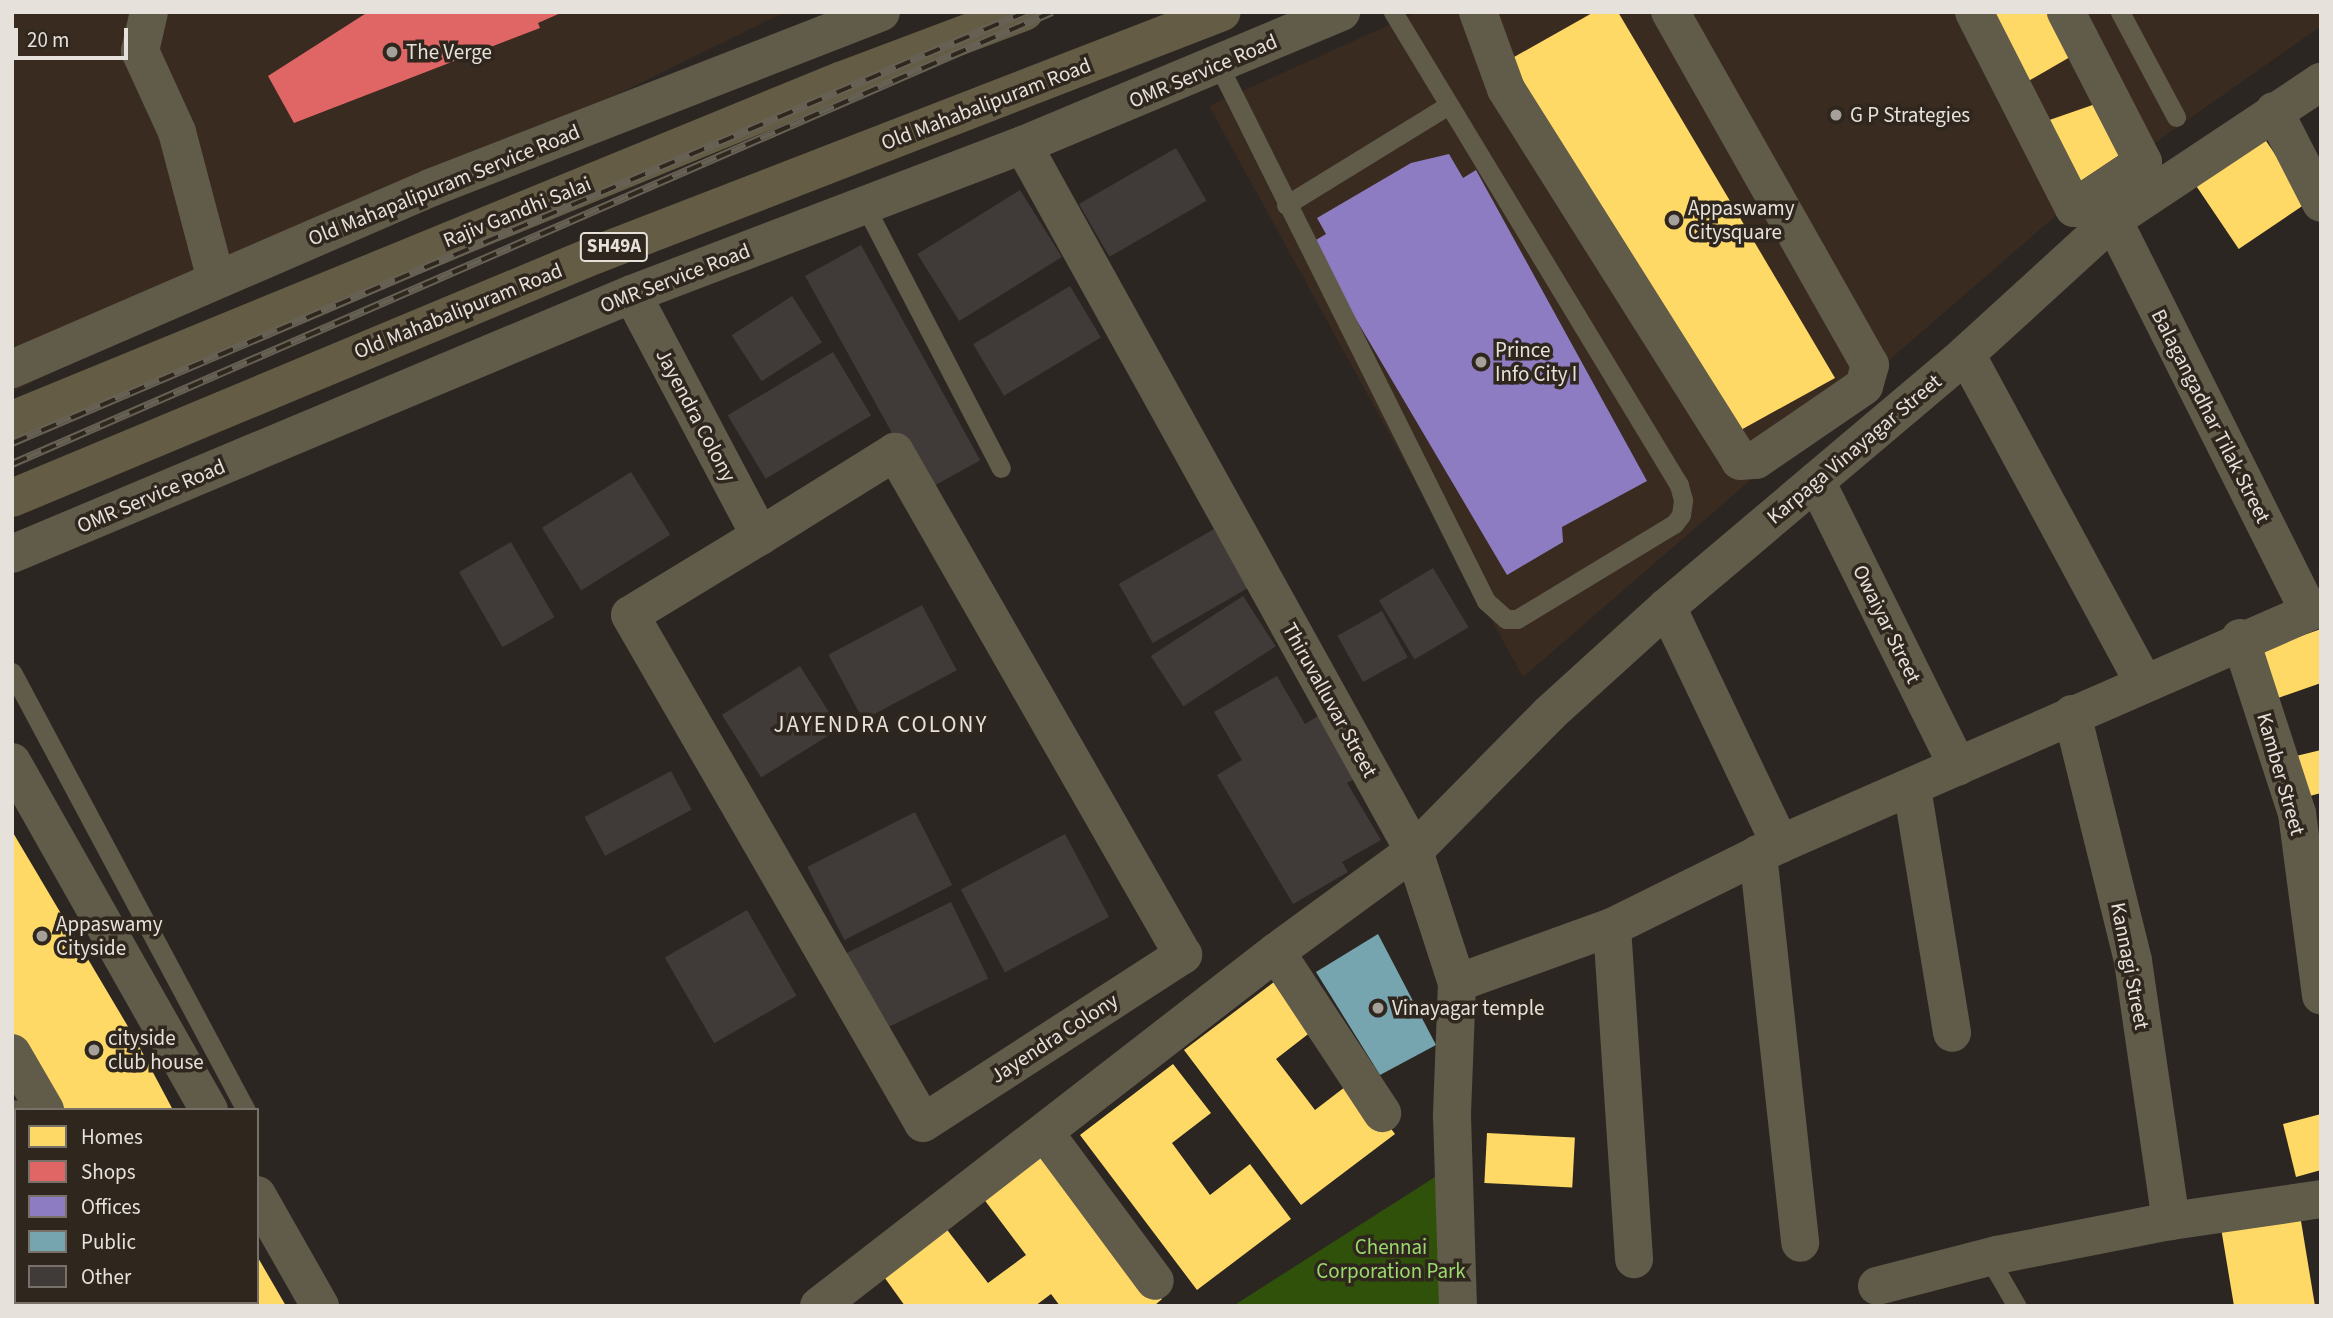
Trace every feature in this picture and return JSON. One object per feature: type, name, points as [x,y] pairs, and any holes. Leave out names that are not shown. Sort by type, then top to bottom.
[{"type":"main road","name":"Rajiv Gandhi Salai","points":[[12,420],[840,81],[1024,12]]},
{"type":"main road","name":"Old Mahabalipuram Road","points":[[12,498],[595,255],[1222,12]]},
{"type":"street","points":[[149,12],[140,51],[177,132],[216,280]]},
{"type":"street","name":"Old Mahapalipuram Service Road","points":[[12,369],[430,188],[881,12]]},
{"type":"street","name":"OMR Service Road","points":[[12,554],[632,294],[1023,145],[1219,66],[1342,12]]},
{"type":"street","points":[[1478,12],[1513,101],[1740,461],[1756,460],[1864,386],[1870,365],[1670,12]]},
{"type":"street","points":[[1974,12],[2074,208],[2143,162],[2066,12]]},
{"type":"street","name":"Karpaga Vinayagar Street","points":[[836,1301],[1276,952],[1414,851],[1549,714],[1667,607],[1966,354],[2113,219],[2321,82]]},
{"type":"street","points":[[2274,111],[2321,203]]},
{"type":"street","name":"Thiruvalluvar Street","points":[[1023,145],[1414,851],[1457,983],[1452,1116],[1458,1306]]},
{"type":"street","name":"Balagangadhar Tilak Street","points":[[2113,219],[2315,609]]},
{"type":"street","name":"Jayendra Colony","points":[[632,294],[760,536]]},
{"type":"street","points":[[1966,354],[2143,682]]},
{"type":"street","name":"Jayendra Colony","points":[[895,452],[1183,955],[923,1123],[630,615],[760,536],[895,452]]},
{"type":"street","name":"Owaiyar Street","points":[[1816,481],[1958,767]]},
{"type":"street","points":[[1667,607],[1769,849],[1800,1243]]},
{"type":"street","points":[[1457,983],[1612,927],[1769,849],[1912,788],[2241,638],[2315,609]]},
{"type":"street","name":"Kamber Street","points":[[2241,638],[2297,813],[2321,995]]},
{"type":"street","name":"Kannagi Street","points":[[2072,714],[2133,961],[2171,1221]]},
{"type":"street","points":[[12,762],[208,1108]]},
{"type":"street","points":[[1912,788],[1952,1033]]},
{"type":"street","points":[[1612,927],[1634,1259]]},
{"type":"street","points":[[1276,952],[1382,1113]]},
{"type":"street","points":[[12,1053],[44,1108]]},
{"type":"street","points":[[1045,1133],[1155,1281]]},
{"type":"street","points":[[259,1199],[320,1306]]},
{"type":"street","points":[[1877,1286],[1997,1255],[2171,1221],[2321,1199]]},
{"type":"lane","points":[[1219,66],[1286,205],[1486,601],[1496,613],[1517,619],[1674,524],[1681,515],[1679,485],[1447,106],[1393,12]]},
{"type":"lane","points":[[2120,12],[2176,117]]},
{"type":"lane","points":[[1286,205],[1447,106]]},
{"type":"lane","points":[[865,206],[1001,468]]},
{"type":"lane","points":[[12,672],[245,1108]]},
{"type":"lane","points":[[1997,1255],[1997,1272],[2017,1306]]},
{"type":"shaded area","points":[[12,12],[785,12],[12,392]]},
{"type":"shaded area","points":[[1418,12],[2321,12],[2321,26],[2074,200],[1523,677],[1209,106]]},
{"type":"green space","name":"Chennai Corporation Park","points":[[1435,1177],[1442,1306],[1233,1306]]},
{"type":"building: Homes","name":"Appaswamy Citysquare","points":[[1594,12],[1618,12],[1835,378],[1739,431],[1507,61]]},
{"type":"building: Homes","points":[[1985,12],[2057,12],[2077,53],[2025,83]]},
{"type":"building: Homes","points":[[2107,100],[2130,148],[2070,188],[2035,125]]},
{"type":"building: Homes","points":[[2260,132],[2308,202],[2239,249],[2191,178]]},
{"type":"building: Homes","points":[[2321,629],[2321,683],[2278,698],[2261,650]]},
{"type":"building: Homes","points":[[2321,750],[2321,793],[2306,797],[2296,756]]},
{"type":"building: Homes","name":"Appaswamy Cityside","points":[[12,831],[133,1035],[172,1108],[50,1108],[12,1041]]},
{"type":"building: Homes","points":[[1278,979],[1316,1028],[1276,1059],[1315,1110],[1354,1080],[1395,1134],[1301,1205],[1184,1050]]},
{"type":"building: Homes","points":[[1173,1064],[1211,1113],[1172,1143],[1210,1195],[1250,1164],[1291,1219],[1197,1290],[1080,1135]]},
{"type":"building: Homes","points":[[2321,1114],[2321,1170],[2296,1177],[2283,1124]]},
{"type":"building: Homes","points":[[1487,1133],[1575,1138],[1572,1188],[1484,1183]]},
{"type":"building: Homes","points":[[12,1138],[14,1158],[12,1173]]},
{"type":"building: Homes","points":[[1049,1149],[1162,1299],[1154,1306],[1060,1306],[1051,1294],[1035,1306],[905,1306],[882,1274],[945,1227],[988,1283],[1026,1255],[983,1198]]},
{"type":"building: Homes","points":[[2300,1215],[2315,1306],[2234,1306],[2221,1228]]},
{"type":"building: Homes","points":[[259,1259],[286,1306],[230,1304],[259,1304]]},
{"type":"building: Homes","points":[[14,1264],[14,1304],[105,1306],[12,1306]]},
{"type":"building: Shops","name":"The Verge","points":[[368,12],[563,12],[538,23],[540,28],[294,123],[268,76]]},
{"type":"building: Offices","name":"Prince Info City I","points":[[1449,154],[1463,178],[1476,170],[1647,481],[1562,527],[1563,542],[1507,575],[1311,243],[1326,234],[1317,218],[1411,163]]},
{"type":"building: Public","name":"Vinayagar temple","points":[[1378,934],[1436,1045],[1380,1075],[1316,972]]},
{"type":"building: Other","points":[[1176,148],[1206,201],[1110,257],[1079,204]]},
{"type":"building: Other","points":[[1020,190],[1062,257],[959,321],[917,254]]},
{"type":"building: Other","points":[[861,245],[980,460],[924,491],[805,276]]},
{"type":"building: Other","points":[[1070,286],[1101,337],[1004,396],[973,344]]},
{"type":"building: Other","points":[[792,296],[822,342],[762,381],[732,335]]},
{"type":"building: Other","points":[[833,352],[871,415],[766,479],[728,415]]},
{"type":"building: Other","points":[[631,472],[670,535],[581,590],[542,528]]},
{"type":"building: Other","points":[[1214,529],[1248,588],[1153,643],[1119,584]]},
{"type":"building: Other","points":[[511,542],[554,617],[503,647],[459,572]]},
{"type":"building: Other","points":[[1433,568],[1469,627],[1415,660],[1379,600]]},
{"type":"building: Other","points":[[1243,596],[1276,646],[1183,706],[1151,656]]},
{"type":"building: Other","points":[[922,605],[957,670],[863,720],[828,655]]},
{"type":"building: Other","points":[[1382,611],[1408,657],[1363,682],[1337,636]]},
{"type":"building: Other","points":[[800,666],[839,729],[761,778],[722,715]]},
{"type":"building: Other","points":[[1277,676],[1305,724],[1320,715],[1356,778],[1347,783],[1381,840],[1342,862],[1348,872],[1293,904],[1217,775],[1242,760],[1214,712]]},
{"type":"building: Other","points":[[671,771],[692,810],[605,856],[584,817]]},
{"type":"building: Other","points":[[915,812],[952,885],[844,940],[807,867]]},
{"type":"building: Other","points":[[1065,834],[1109,917],[1005,972],[961,889]]},
{"type":"building: Other","points":[[951,902],[988,978],[881,1031],[844,954]]},
{"type":"building: Other","points":[[747,910],[796,996],[714,1043],[665,958]]},
{"type":"railway","points":[[12,443],[1026,12]]},
{"type":"railway","points":[[12,464],[1052,12]]},
{"type":"place","name":"The Verge","points":[[392,52]]},
{"type":"place","name":"G P Strategies","points":[[1836,115]]},
{"type":"place","name":"Appaswamy Citysquare","points":[[1674,220]]},
{"type":"place","name":"Prince Info City I","points":[[1481,362]]},
{"type":"place","name":"Appaswamy Cityside","points":[[42,936]]},
{"type":"place","name":"Vinayagar temple","points":[[1378,1008]]},
{"type":"place","name":"cityside club house","points":[[94,1050]]},
{"type":"district","name":"JAYENDRA COLONY","points":[[881,725]]}]
